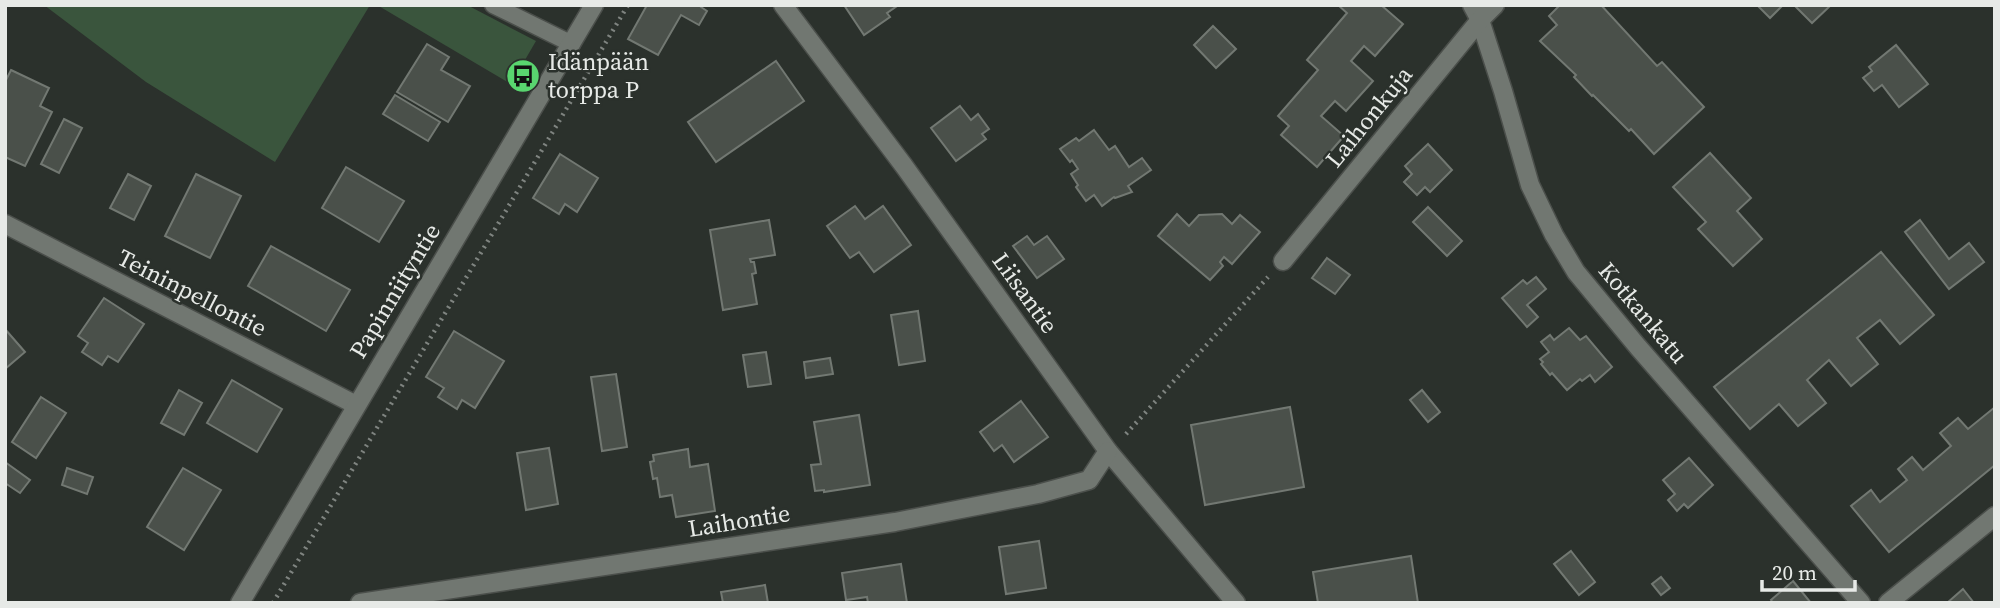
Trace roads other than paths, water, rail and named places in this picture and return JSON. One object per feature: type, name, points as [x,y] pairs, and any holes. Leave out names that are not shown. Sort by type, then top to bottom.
[{"type":"street","name":"Papinniityntie","points":[[240,603],[594,5]]},
{"type":"street","name":"Liisantie","points":[[783,5],[904,166],[1108,451],[1236,603]]},
{"type":"street","name":"Laihonkuja","points":[[1283,261],[1476,13],[1495,5]]},
{"type":"street","name":"Kotkankatu","points":[[1476,13],[1503,91],[1530,185],[1554,235],[1576,272],[1637,347],[1861,603]]},
{"type":"street","name":"Teininpellontie","points":[[5,224],[356,405]]},
{"type":"street","name":"Laihontie","points":[[360,603],[895,522],[1038,494],[1089,480],[1108,451]]},
{"type":"street","points":[[1888,603],[1995,516]]},
{"type":"lane","points":[[493,5],[572,44]]},
{"type":"place","name":"Idänpään torppa P","points":[[523,76]]}]
